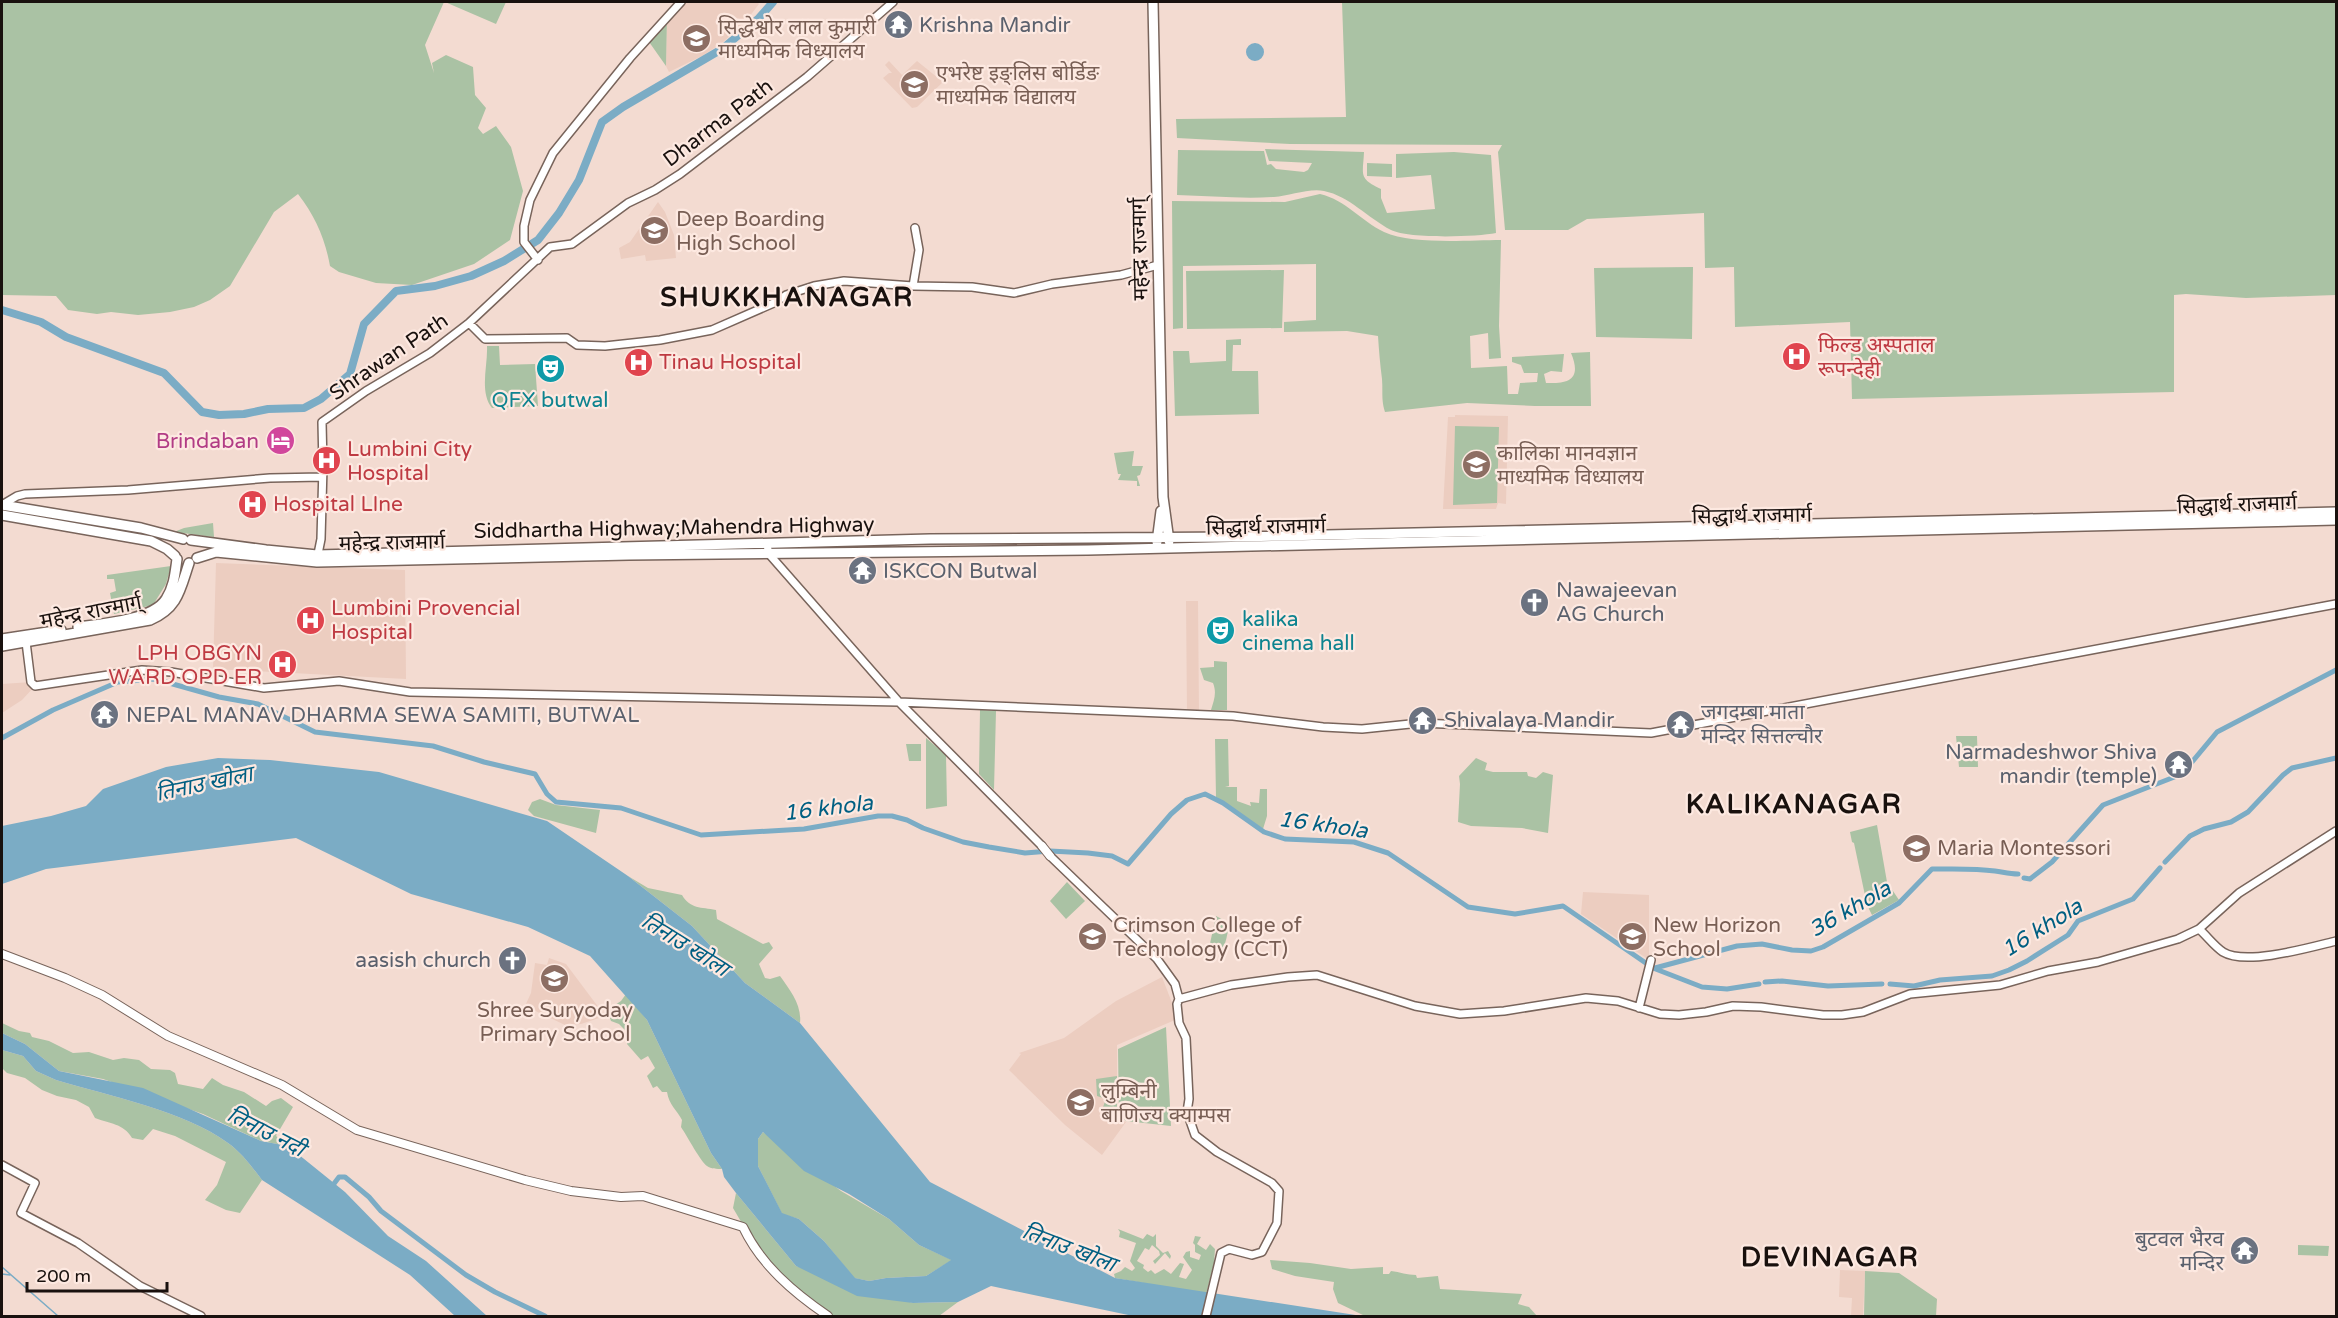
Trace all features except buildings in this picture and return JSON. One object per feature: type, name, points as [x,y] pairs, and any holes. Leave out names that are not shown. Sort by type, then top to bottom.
[{"type":"highway","name":"महेन्द्र राज्मार्ग्","points":[[1153,2],[1163,548]]},
{"type":"highway","name":"Siddhartha Highway;Mahendra Highway","points":[[2,506],[154,530],[187,540],[317,559],[768,549],[1163,548]]},
{"type":"highway","name":"सिद्धार्थ राजमार्ग","points":[[1163,537],[2337,512]]},
{"type":"highway","points":[[2,515],[151,541],[167,549],[176,557],[182,562],[193,560],[197,546],[187,540],[175,546],[176,557]]},
{"type":"highway","name":"सिद्धार्थ राजमार्ग","points":[[1163,548],[2337,520]]},
{"type":"highway","name":"Siddhartha Highway;Mahendra Highway","points":[[768,549],[930,539],[1163,537]]},
{"type":"highway","name":"महेन्द्र राजमार्ग","points":[[193,560],[216,552],[317,559]]},
{"type":"highway","name":"महेन्द्र राज्मार्ग्","points":[[2,639],[107,623],[147,614],[161,606],[166,599],[175,579],[176,557]]},
{"type":"highway","name":"महेन्द्र राज्मार्ग्","points":[[2,646],[108,629],[156,618],[166,613],[180,592],[193,560]]},
{"type":"main road","points":[[1042,846],[1050,856]]},
{"type":"main road","points":[[2,954],[102,995],[168,1035],[282,1085],[357,1130],[552,1187],[621,1197],[643,1196],[743,1227],[751,1245],[765,1262],[799,1297],[828,1317]]},
{"type":"street","points":[[538,260],[524,242],[524,226],[530,200],[553,153],[630,58],[681,2]]},
{"type":"street","name":"Dharma Path","points":[[550,247],[572,244],[628,203],[680,174],[807,77],[846,40],[893,2]]},
{"type":"street","points":[[913,286],[919,250],[915,228]]},
{"type":"street","name":"Shrawan Path","points":[[317,559],[321,539],[322,422],[366,391],[430,353],[469,322],[550,247]]},
{"type":"street","points":[[469,322],[485,339],[567,338],[577,345],[623,345],[712,330],[786,295],[813,286],[844,281],[972,287],[1014,293],[1052,284],[1121,275],[1158,265]]},
{"type":"street","points":[[2,506],[17,496],[25,494],[128,490],[270,478],[322,477]]},
{"type":"street","points":[[768,549],[899,702],[1042,846]]},
{"type":"street","points":[[26,642],[31,682],[35,686],[142,670],[171,672],[264,688],[339,681],[410,692],[899,702],[1233,716],[1323,727],[1362,729],[1420,723],[1651,733],[2337,604]]},
{"type":"street","points":[[1179,999],[1231,985],[1288,976],[1317,975],[1414,1006],[1460,1014],[1503,1011],[1586,998],[1618,1001],[1652,1014],[1678,1015],[1733,1006],[1823,1015],[1863,1012],[1910,994],[2000,985],[2168,943],[2199,929],[2239,893],[2337,831]]},
{"type":"street","points":[[1050,856],[1157,959],[1175,984],[1179,999],[1177,1004],[1179,1023],[1186,1038],[1189,1087],[1187,1112],[1195,1135],[1217,1152],[1272,1183],[1279,1191],[1277,1223],[1262,1252],[1252,1255],[1229,1249],[1224,1250],[1219,1257],[1206,1317]]},
{"type":"street","points":[[2199,929],[2222,951],[2241,957],[2288,951],[2337,941]]},
{"type":"street","points":[[1639,1008],[1651,960]]},
{"type":"street","points":[[2,1165],[36,1183],[21,1213],[78,1243],[140,1286],[201,1317]]},
{"type":"shaded area","name":"सिद्धेश्वोर लाल कुमारी माध्यमिक विध्यालय","points":[[682,2],[757,2],[759,4],[746,21],[722,43],[702,56],[669,72],[666,66],[667,17]]},
{"type":"shaded area","name":"एभरेष्ट इङ्लिस बोर्डिङ माध्यमिक विद्यालय","points":[[889,61],[902,75],[917,61],[943,82],[917,107],[912,108],[883,78],[892,73],[885,65]]},
{"type":"shaded area","name":"Deep Boarding High School","points":[[658,202],[665,212],[674,235],[676,258],[646,261],[645,255],[621,259],[619,248],[630,242]]},
{"type":"shaded area","name":"Tinau Hospital","points":[[644,350],[648,372],[633,375],[629,353]]},
{"type":"shaded area","name":"कालिका मानवज्ञान माध्यमिक विध्यालय","points":[[1455,415],[1508,416],[1506,504],[1498,503],[1496,509],[1443,509],[1448,417],[1455,417]]},
{"type":"shaded area","name":"Lumbini Provencial Hospital","points":[[216,563],[405,570],[406,679],[213,669]]},
{"type":"shaded area","points":[[1186,601],[1198,601],[1199,714],[1187,714]]},
{"type":"shaded area","points":[[31,682],[35,686],[22,700],[2,713],[2,684]]},
{"type":"shaded area","name":"New Horizon School","points":[[1583,892],[1649,895],[1649,960],[1581,914]]},
{"type":"shaded area","name":"Shree Suryoday Primary School","points":[[549,958],[566,964],[605,1016],[581,1024],[565,1025],[525,1006],[531,993],[535,963],[547,965]]},
{"type":"shaded area","points":[[1162,977],[1174,1008],[1175,1020],[1117,1045],[1117,1116],[1126,1122],[1102,1155],[1065,1125],[1009,1070],[1021,1054],[1019,1053],[1064,1038],[1116,1001]]},
{"type":"shaded area","points":[[1840,1270],[1865,1271],[1863,1316],[1851,1316],[1852,1298],[1839,1297]]},
{"type":"green space","points":[[2,2],[444,2],[425,45],[434,73],[432,63],[446,55],[473,67],[475,95],[486,108],[478,128],[483,134],[496,126],[511,147],[523,191],[510,240],[474,264],[412,285],[376,283],[339,272],[330,266],[318,228],[298,194],[274,212],[230,286],[210,300],[194,307],[138,315],[111,312],[97,314],[68,310],[56,296],[2,295]]},
{"type":"green space","points":[[445,2],[506,2],[496,24]]},
{"type":"green space","points":[[1342,2],[2336,2],[2336,295],[2246,298],[2174,295],[2174,392],[1852,399],[1850,322],[1735,327],[1734,267],[1705,268],[1704,213],[1587,219],[1568,230],[1505,230],[1498,152],[1502,145],[1290,144],[1177,138],[1176,119],[1346,117]]},
{"type":"green space","points":[[667,17],[666,66],[647,39]]},
{"type":"green space","points":[[1265,149],[1364,152],[1365,179],[1381,189],[1381,198],[1387,213],[1435,209],[1431,175],[1396,178],[1396,154],[1454,152],[1491,155],[1496,233],[1443,236],[1400,233],[1391,230],[1350,202],[1324,191],[1262,198],[1177,195],[1178,150],[1264,151],[1267,165],[1271,164],[1276,169],[1304,172],[1312,163],[1269,161]]},
{"type":"green space","points":[[1367,163],[1392,164],[1392,177],[1367,176]]},
{"type":"green space","points":[[1320,194],[1338,201],[1384,232],[1396,236],[1441,241],[1501,240],[1499,326],[1501,358],[1489,359],[1488,333],[1470,336],[1471,368],[1507,366],[1508,394],[1518,394],[1520,383],[1537,382],[1538,373],[1524,373],[1521,365],[1512,362],[1512,357],[1564,354],[1562,372],[1551,371],[1544,374],[1546,383],[1554,383],[1567,381],[1574,374],[1571,353],[1590,352],[1591,406],[1467,403],[1385,412],[1378,336],[1347,331],[1284,332],[1284,322],[1316,320],[1316,264],[1183,266],[1183,328],[1173,329],[1172,201],[1285,202]]},
{"type":"green space","points":[[1693,267],[1692,339],[1596,337],[1594,268]]},
{"type":"green space","points":[[1284,270],[1282,328],[1187,329],[1186,271]]},
{"type":"green space","points":[[1241,339],[1241,345],[1233,345],[1232,371],[1258,371],[1259,414],[1175,416],[1173,351],[1189,351],[1190,363],[1226,361],[1226,340]]},
{"type":"green space","points":[[487,346],[499,346],[500,365],[535,364],[538,406],[492,408],[488,402],[485,386]]},
{"type":"green space","name":"कालिका मानवज्ञान माध्यमिक विध्यालय","points":[[1455,426],[1499,427],[1497,503],[1453,505]]},
{"type":"green space","points":[[1134,451],[1132,466],[1143,466],[1140,475],[1137,476],[1140,486],[1137,486],[1137,481],[1118,480],[1121,474],[1118,474],[1114,453]]},
{"type":"green space","points":[[213,523],[214,537],[174,532],[184,528]]},
{"type":"green space","points":[[171,566],[166,584],[153,605],[114,614],[110,593],[116,591],[114,579],[107,579],[107,575]]},
{"type":"green space","points":[[1214,661],[1227,662],[1227,710],[1211,710],[1215,690],[1213,683],[1204,680],[1200,668],[1214,667]]},
{"type":"green space","points":[[980,710],[996,711],[994,790],[979,774]]},
{"type":"green space","points":[[1956,736],[1977,736],[1978,767],[1959,767]]},
{"type":"green space","points":[[926,738],[946,755],[947,806],[926,809]]},
{"type":"green space","points":[[1215,739],[1228,739],[1229,786],[1225,787],[1237,787],[1237,801],[1251,806],[1250,802],[1259,803],[1260,789],[1267,789],[1267,816],[1263,829],[1216,797]]},
{"type":"green space","points":[[906,744],[921,744],[921,761],[909,761]]},
{"type":"green space","points":[[1476,758],[1487,763],[1485,770],[1493,772],[1527,772],[1528,776],[1536,778],[1543,772],[1553,775],[1548,833],[1522,828],[1471,826],[1458,822],[1459,776]]},
{"type":"green space","points":[[540,799],[556,805],[600,810],[596,833],[534,816],[528,810],[532,802]]},
{"type":"green space","points":[[1877,825],[1887,882],[1899,900],[1872,915],[1867,905],[1850,832]]},
{"type":"green space","points":[[628,876],[648,888],[682,895],[692,905],[716,910],[717,919],[763,944],[769,942],[773,948],[759,964],[765,978],[780,976],[788,987],[799,1010],[800,1023],[745,983],[692,926]]},
{"type":"green space","points":[[1067,882],[1085,901],[1066,919],[1050,901]]},
{"type":"green space","points":[[1216,916],[1231,924],[1219,953],[1209,948]]},
{"type":"green space","points":[[626,994],[647,1020],[711,1153],[722,1169],[714,1169],[704,1164],[681,1127],[682,1120],[671,1104],[667,1092],[662,1092],[657,1086],[653,1088],[647,1076],[655,1068],[648,1056],[641,1060],[627,1044],[628,1033],[619,1024],[611,1021],[607,1010],[621,1001]]},
{"type":"green space","points":[[2,1023],[73,1053],[89,1052],[113,1060],[124,1058],[139,1060],[151,1069],[170,1070],[175,1073],[178,1084],[203,1089],[212,1078],[223,1085],[244,1092],[266,1106],[281,1098],[293,1107],[276,1136],[288,1146],[261,1141],[203,1114],[103,1079],[59,1071],[25,1044],[2,1033]]},
{"type":"green space","points":[[1166,1027],[1171,1126],[1126,1121],[1119,1116],[1118,1049]]},
{"type":"green space","points":[[2,1050],[23,1056],[36,1071],[56,1080],[169,1113],[210,1132],[238,1151],[262,1180],[240,1213],[226,1210],[205,1200],[217,1185],[226,1162],[175,1136],[153,1129],[143,1140],[132,1138],[125,1129],[95,1118],[89,1107],[76,1100],[57,1096],[42,1090],[25,1078],[7,1073],[2,1068]]},
{"type":"green space","points":[[1117,1076],[1117,1112],[1103,1107],[1106,1099],[1097,1096],[1096,1079]]},
{"type":"green space","points":[[763,1132],[841,1191],[889,1219],[919,1245],[952,1260],[926,1276],[869,1281],[854,1278],[824,1241],[799,1219],[782,1214],[758,1166],[758,1139]]},
{"type":"green space","points":[[736,1193],[796,1266],[913,1303],[958,1302],[939,1316],[834,1316],[810,1301],[757,1249],[733,1208]]},
{"type":"green space","points":[[1118,1229],[1143,1239],[1147,1234],[1153,1237],[1156,1234],[1156,1246],[1163,1253],[1168,1251],[1170,1259],[1165,1253],[1155,1264],[1153,1261],[1160,1255],[1152,1245],[1149,1250],[1145,1248],[1137,1261],[1144,1265],[1143,1268],[1148,1272],[1151,1270],[1155,1274],[1164,1269],[1171,1274],[1180,1263],[1184,1264],[1179,1277],[1186,1279],[1192,1270],[1183,1257],[1186,1252],[1190,1251],[1190,1257],[1199,1260],[1201,1255],[1195,1252],[1193,1243],[1195,1236],[1201,1237],[1197,1244],[1206,1250],[1210,1244],[1215,1249],[1206,1294],[1115,1278],[1114,1274],[1125,1267],[1132,1271],[1135,1268],[1130,1261],[1136,1243],[1119,1237]]},
{"type":"green space","points":[[2298,1245],[2329,1246],[2328,1256],[2298,1255]]},
{"type":"green space","points":[[1270,1260],[1351,1269],[1383,1267],[1383,1274],[1389,1274],[1391,1271],[1416,1275],[1417,1278],[1438,1276],[1440,1289],[1522,1294],[1518,1304],[1529,1307],[1537,1316],[1365,1316],[1338,1303],[1333,1289],[1334,1282],[1295,1276],[1272,1269]]},
{"type":"green space","points":[[1865,1271],[1899,1273],[1937,1299],[1936,1316],[1864,1316]]},
{"type":"water","points":[[1255,43],[1261,46],[1264,52],[1261,58],[1255,61],[1249,58],[1246,52],[1249,46]]},
{"type":"water","name":"तिनाउ खोला","points":[[218,758],[270,760],[379,772],[547,821],[628,876],[692,926],[745,983],[800,1023],[930,1182],[1115,1278],[1362,1316],[1133,1316],[991,1286],[958,1302],[913,1303],[857,1296],[796,1266],[736,1193],[711,1153],[647,1020],[590,956],[528,927],[411,894],[296,838],[46,869],[2,884],[2,826],[86,806],[103,789],[166,767]],"holes":[[[763,1132],[804,1171],[849,1194],[889,1219],[919,1245],[951,1260],[926,1276],[869,1281],[855,1278],[824,1241],[799,1219],[782,1213],[758,1166],[758,1139]]]},
{"type":"water","points":[[2,1033],[25,1044],[59,1071],[143,1088],[261,1141],[288,1146],[345,1192],[388,1236],[426,1261],[487,1316],[455,1316],[410,1275],[262,1180],[238,1151],[210,1132],[169,1113],[56,1080],[36,1071],[23,1056],[2,1050]]},
{"type":"waterway","points":[[2,310],[41,322],[66,337],[164,373],[202,412],[219,415],[244,414],[268,409],[304,408],[321,399],[350,374],[364,324],[396,291],[435,286],[471,276],[504,261],[538,240],[559,213],[579,180],[602,122],[623,107],[722,49],[759,18],[773,2]]},
{"type":"waterway","name":"36 khola","points":[[2024,878],[2030,879],[2052,862],[2103,805],[2182,774],[2217,732],[2336,670]]},
{"type":"waterway","name":"16 khola","points":[[2,738],[53,710],[118,682],[155,679],[219,697],[258,704],[315,732],[433,746],[484,762],[535,774],[547,794],[556,802],[621,808],[701,835],[804,829],[878,816],[892,816],[963,842],[1025,853],[1050,851],[1112,856],[1128,864],[1171,814],[1187,800],[1205,794],[1223,803],[1264,832],[1285,839],[1354,842],[1388,853],[1468,907],[1515,914],[1563,906],[1653,968],[1702,987],[1727,989],[1759,984]]},
{"type":"waterway","name":"16 khola","points":[[2165,862],[2190,836],[2204,829],[2231,822],[2248,812],[2292,768],[2336,758]]},
{"type":"waterway","name":"16 khola","points":[[1890,984],[1914,986],[1940,980],[1992,976],[2009,970],[2068,935],[2078,921],[2133,899],[2160,868]]},
{"type":"waterway","name":"36 khola","points":[[1655,968],[1737,946],[1762,944],[1811,951],[1823,947],[1899,903],[1932,869],[1979,869],[2018,874]]},
{"type":"waterway","name":"16 khola","points":[[1765,982],[1782,981],[1828,986],[1882,984]]},
{"type":"waterway","points":[[333,1185],[339,1177],[345,1177],[369,1197],[381,1211],[466,1275],[545,1316]]},
{"type":"waterway","points":[[2,1267],[58,1316]]},
{"type":"waterway","points":[[2,1274],[10,1275]]},
{"type":"place","name":"Krishna Mandir","points":[[898,25]]},
{"type":"place","name":"सिद्धेश्वोर लाल कुमारी माध्यमिक विध्यालय","points":[[697,39]]},
{"type":"place","name":"एभरेष्ट इङ्लिस बोर्डिङ माध्यमिक विद्यालय","points":[[915,85]]},
{"type":"place","name":"Deep Boarding High School","points":[[655,231]]},
{"type":"place","name":"फिल्ड अस्पताल रूपन्देही","points":[[1797,357]]},
{"type":"place","name":"Tinau Hospital","points":[[638,362]]},
{"type":"place","name":"QFX butwal","points":[[550,369]]},
{"type":"place","name":"Brindaban","points":[[280,441]]},
{"type":"place","name":"Lumbini City Hospital","points":[[326,461]]},
{"type":"place","name":"कालिका मानवज्ञान माध्यमिक विध्यालय","points":[[1476,465]]},
{"type":"place","name":"Hospital LIne","points":[[252,504]]},
{"type":"place","name":"ISKCON Butwal","points":[[862,571]]},
{"type":"place","name":"Nawajeevan AG Church","points":[[1535,602]]},
{"type":"place","name":"Lumbini Provencial Hospital","points":[[310,620]]},
{"type":"place","name":"kalika cinema hall","points":[[1221,631]]},
{"type":"place","name":"LPH OBGYN WARD OPD ER","points":[[283,665]]},
{"type":"place","name":"NEPAL MANAV DHARMA SEWA SAMITI, BUTWAL","points":[[105,715]]},
{"type":"place","name":"Shivalaya Mandir","points":[[1423,720]]},
{"type":"place","name":"जगदम्बा माता मन्दिर सित्तल्चौर","points":[[1680,724]]},
{"type":"place","name":"Narmadeshwor Shiva mandir (temple)","points":[[2178,764]]},
{"type":"place","name":"Maria Montessori","points":[[1916,848]]},
{"type":"place","name":"Crimson College of Technology (CCT)","points":[[1092,937]]},
{"type":"place","name":"New Horizon School","points":[[1632,937]]},
{"type":"place","name":"aasish church","points":[[512,960]]},
{"type":"place","name":"Shree Suryoday Primary School","points":[[555,979]]},
{"type":"place","name":"लुम्बिनी बाणिज्य क्याम्पस","points":[[1080,1103]]},
{"type":"place","name":"बुटवल भैरव मन्दिर","points":[[2245,1251]]},
{"type":"district","name":"SHUKKHANAGAR","points":[[787,297]]},
{"type":"district","name":"KALIKANAGAR","points":[[1794,804]]},
{"type":"district","name":"DEVINAGAR","points":[[1830,1257]]},
{"type":"water label","name":"तिनाउ नदी","points":[[266,1132]]}]
